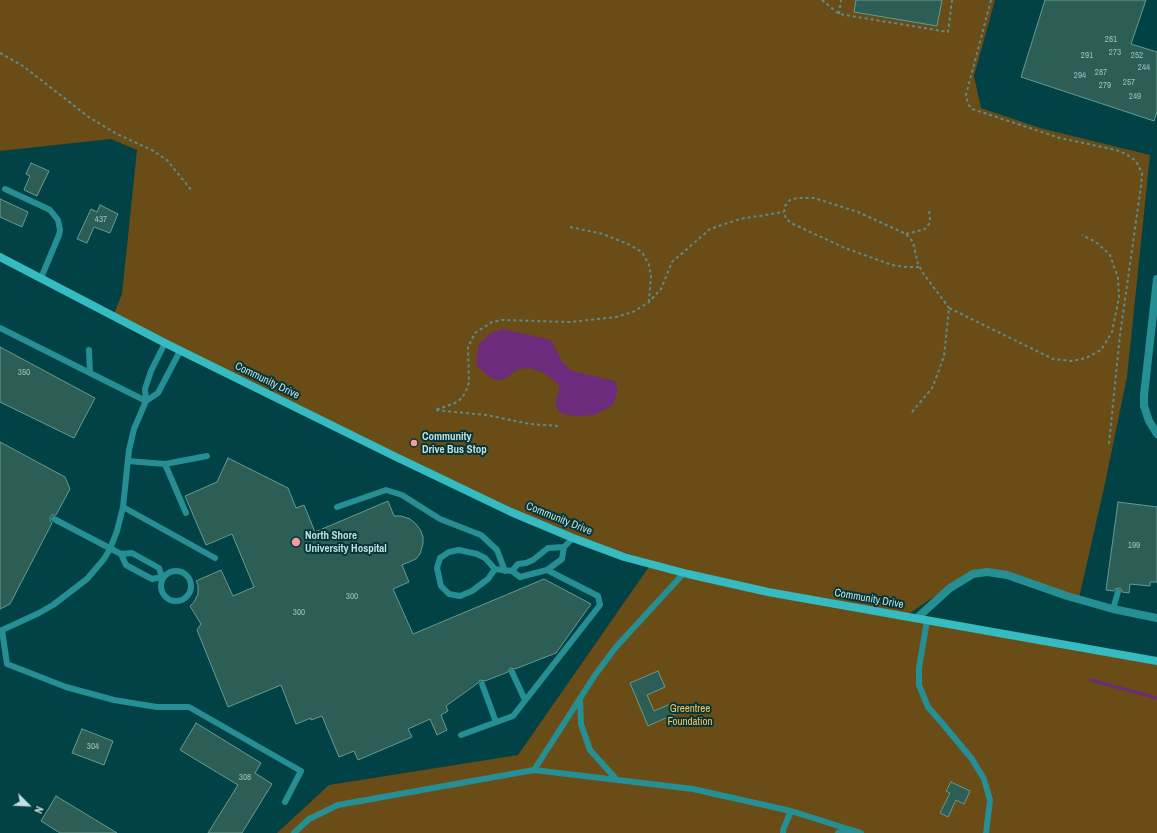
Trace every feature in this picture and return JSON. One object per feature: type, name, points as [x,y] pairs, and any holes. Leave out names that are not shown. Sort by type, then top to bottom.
[{"type":"main road","name":"Community Drive","points":[[0,258],[165,343],[394,456],[511,512],[573,538],[624,557],[684,573],[768,592],[1157,661]]},
{"type":"street","points":[[1157,279],[1144,406],[1149,421],[1157,434]]},
{"type":"street","points":[[917,618],[942,594],[955,584],[973,574],[987,572],[1007,575],[1067,596],[1113,609],[1157,618]]},
{"type":"lane","points":[[5,189],[50,210],[58,220],[60,230],[59,235],[41,278]]},
{"type":"lane","points":[[0,328],[146,401]]},
{"type":"lane","points":[[165,343],[151,371],[145,389],[146,401],[134,429],[128,461],[123,507],[117,531],[110,549],[104,559],[87,579],[53,605],[1,630],[7,664],[66,687],[114,700],[157,707],[189,707],[301,771],[285,802]]},
{"type":"lane","points":[[89,350],[90,373]]},
{"type":"lane","points":[[146,401],[158,393],[180,350]]},
{"type":"lane","points":[[128,461],[165,464],[207,456]]},
{"type":"lane","points":[[165,464],[186,514]]},
{"type":"lane","points":[[337,507],[386,490],[402,495],[440,519],[481,535],[498,550],[505,571]]},
{"type":"lane","points":[[123,507],[215,558]]},
{"type":"lane","points":[[54,519],[110,549],[121,554],[132,553],[159,568],[162,577],[161,587],[164,596],[168,599],[177,602],[190,594],[191,583],[186,574],[172,571],[162,577],[152,579],[126,565],[121,554]]},
{"type":"lane","points":[[495,569],[488,579],[478,587],[460,596],[450,594],[441,586],[437,568],[440,558],[449,552],[459,550],[473,553],[485,558],[495,569],[512,571],[520,577],[547,570],[562,559],[564,547],[573,538]]},
{"type":"lane","points":[[512,571],[518,564],[534,560],[548,548],[564,547]]},
{"type":"lane","points":[[462,735],[513,716],[600,605],[598,596],[547,570]]},
{"type":"lane","points":[[534,770],[595,675],[616,647],[684,573]]},
{"type":"lane","points":[[1113,609],[1118,592]]},
{"type":"lane","points":[[927,620],[919,668],[919,685],[928,707],[972,759],[984,780],[990,800],[986,833]]},
{"type":"lane","points":[[512,672],[525,700]]},
{"type":"lane","points":[[482,684],[496,722]]},
{"type":"lane","points":[[580,698],[581,724],[590,750],[617,780]]},
{"type":"lane","points":[[294,833],[308,819],[338,805],[534,770],[693,789],[791,811],[861,833]]},
{"type":"lane","points":[[784,833],[791,811]]},
{"type":"lane","points":[[838,833],[851,830]]},
{"type":"path","points":[[822,0],[839,14],[948,32],[952,0]]},
{"type":"path","points":[[839,14],[841,0]]},
{"type":"path","points":[[991,0],[966,95],[968,104],[972,110],[1060,138],[1116,150],[1136,160],[1142,173],[1123,317],[1109,444]]},
{"type":"path","points":[[0,53],[28,70],[90,118],[117,134],[152,150],[167,160],[192,191]]},
{"type":"path","points":[[919,267],[892,265],[846,248],[794,224],[786,218],[784,212],[785,206],[790,200],[797,198],[814,198],[858,212],[906,234],[913,242],[919,267],[949,308],[1052,359],[1072,361],[1086,358],[1101,350],[1112,332],[1119,297],[1118,278],[1110,255],[1096,242],[1082,235]]},
{"type":"path","points":[[906,234],[925,230],[929,224],[929,210]]},
{"type":"path","points":[[558,426],[530,424],[486,415],[435,410],[455,403],[462,398],[469,382],[468,347],[475,333],[492,322],[502,320],[570,322],[616,317],[633,312],[649,302],[661,289],[672,262],[710,229],[740,219],[784,212]]},
{"type":"path","points":[[570,227],[602,234],[628,244],[642,252],[649,265],[651,275],[649,302]]},
{"type":"path","points":[[912,412],[932,388],[938,373],[944,356],[949,308]]},
{"type":"path","points":[[1115,316],[1123,317]]},
{"type":"green space","name":"Greentree Foundation","points":[[0,0],[995,0],[974,76],[981,108],[1040,128],[1150,155],[1127,377],[1079,598],[985,571],[959,580],[907,615],[1157,660],[1157,833],[277,833],[329,785],[518,755],[653,561],[618,551],[536,521],[113,316],[122,294],[137,150],[111,139],[0,151]]},
{"type":"shaded area","points":[[503,329],[551,340],[563,363],[572,371],[615,381],[618,390],[613,405],[595,415],[576,416],[563,414],[556,406],[559,385],[543,372],[528,368],[518,369],[505,379],[496,380],[488,376],[476,365],[479,344],[491,333]]},
{"type":"building","points":[[856,0],[942,0],[937,26],[854,12]]},
{"type":"building","points":[[1045,0],[1146,0],[1131,44],[1157,52],[1157,112],[1154,121],[1021,77]]},
{"type":"building","points":[[31,163],[49,171],[37,196],[24,190],[30,176],[26,174]]},
{"type":"building","points":[[0,199],[28,212],[22,227],[0,217]]},
{"type":"building","points":[[100,205],[118,214],[110,233],[94,227],[87,243],[77,239],[91,209],[97,212]]},
{"type":"building","points":[[0,347],[95,398],[74,438],[0,402]]},
{"type":"building","points":[[0,442],[65,477],[70,489],[56,515],[52,515],[50,517],[50,521],[52,523],[10,604],[0,609]]},
{"type":"building","points":[[228,458],[288,488],[296,508],[304,505],[315,532],[388,501],[394,516],[401,516],[410,519],[416,524],[423,537],[423,544],[420,554],[416,559],[402,565],[409,582],[393,589],[413,634],[544,579],[591,604],[556,653],[515,669],[510,668],[508,672],[485,681],[480,680],[446,706],[448,711],[441,715],[447,730],[437,735],[430,719],[408,729],[412,737],[358,760],[354,751],[339,757],[322,716],[311,720],[311,718],[296,724],[281,685],[228,707],[197,630],[201,624],[190,606],[198,594],[198,585],[196,581],[221,570],[233,596],[254,587],[232,534],[206,545],[185,496],[217,482]]},
{"type":"building","points":[[1118,502],[1157,507],[1157,582],[1150,582],[1150,586],[1130,584],[1129,593],[1122,592],[1119,588],[1115,589],[1114,591],[1106,590]]},
{"type":"building","points":[[658,671],[665,687],[647,695],[654,711],[673,703],[677,713],[648,726],[630,683]]},
{"type":"building","points":[[196,723],[261,763],[255,773],[272,784],[242,833],[208,833],[238,785],[180,750]]},
{"type":"building","points":[[82,729],[113,741],[104,765],[72,753]]},
{"type":"building","points":[[951,782],[970,791],[964,804],[956,800],[948,817],[940,813],[950,793],[946,791]]},
{"type":"building","points":[[56,796],[117,833],[60,833],[41,821]]},
{"type":"waterway","points":[[1091,680],[1157,698]]},
{"type":"place","name":"Community Drive Bus Stop","points":[[414,443]]},
{"type":"place","name":"North Shore University Hospital","points":[[296,542]]}]
